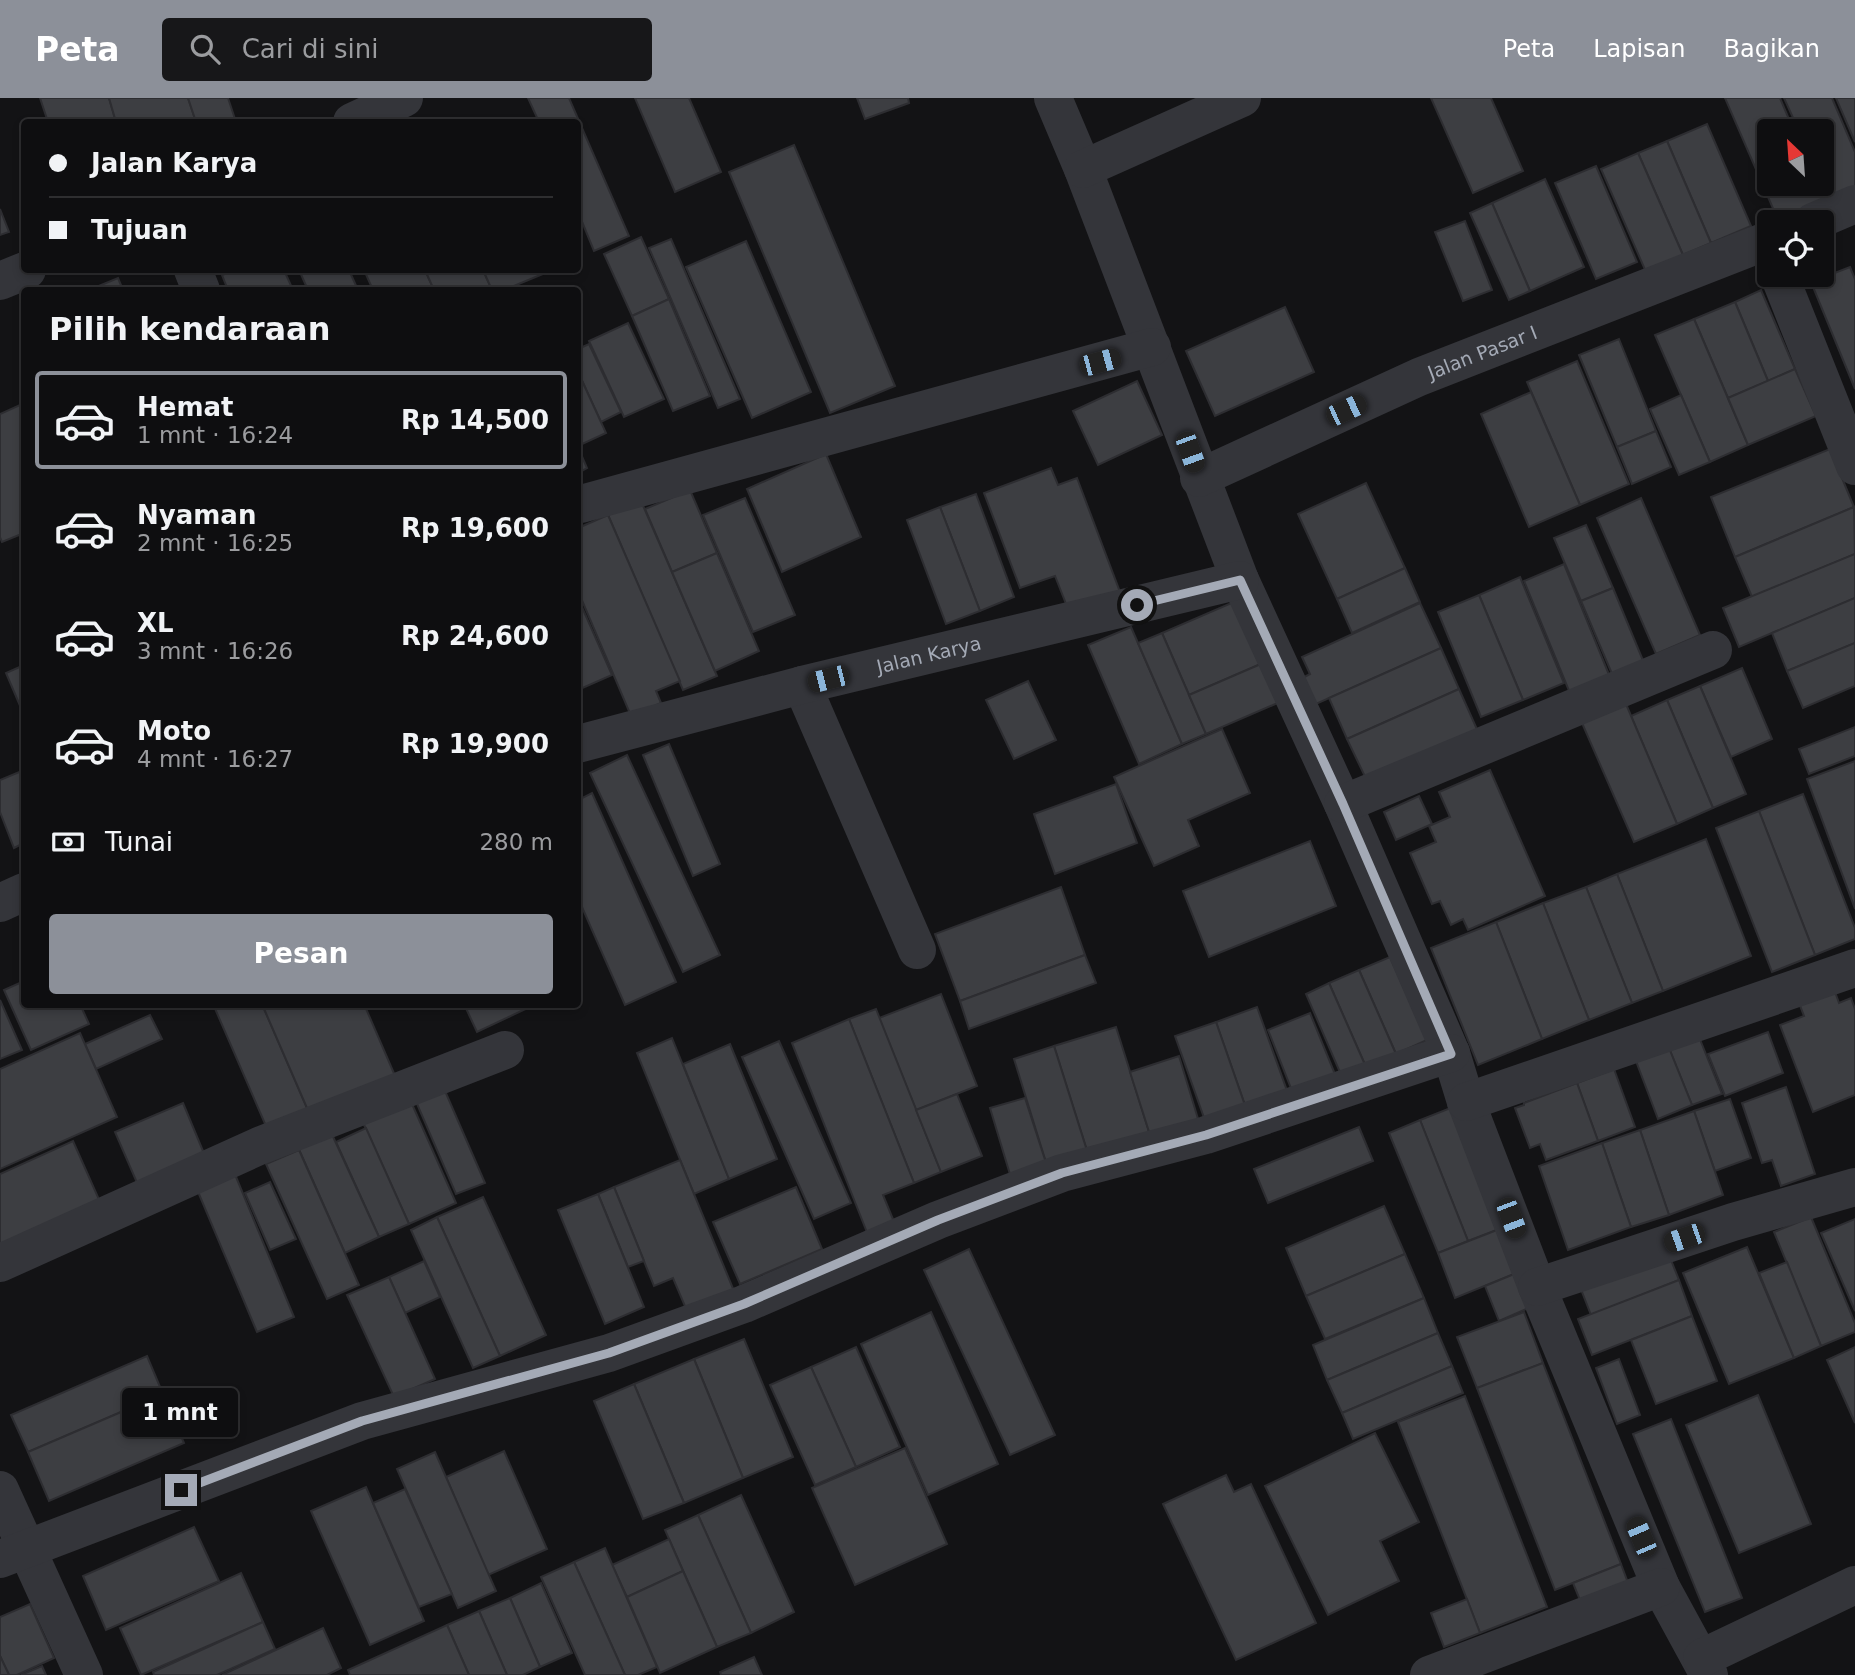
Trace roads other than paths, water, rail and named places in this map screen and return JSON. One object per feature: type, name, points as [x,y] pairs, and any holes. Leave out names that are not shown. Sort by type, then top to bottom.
[{"type":"street","points":[[358,119],[404,98]]},
{"type":"street","points":[[1054,98],[1240,580],[1343,804],[1451,1054],[1466,1102],[1537,1287],[1661,1587],[1705,1666],[1855,1585]]},
{"type":"street","points":[[1083,169],[1242,98]]},
{"type":"street","points":[[1834,213],[1855,204]]},
{"type":"street","name":"Jalan Pasar I","points":[[1199,478],[1419,377],[1757,257]]},
{"type":"street","points":[[0,281],[21,272]]},
{"type":"street","points":[[1785,287],[1855,467]]},
{"type":"street","points":[[581,503],[1152,347]]},
{"type":"street","name":"Jalan Karya","points":[[581,743],[802,685],[1240,580]]},
{"type":"street","points":[[1343,804],[1713,650]]},
{"type":"street","points":[[802,685],[917,950]]},
{"type":"street","points":[[0,903],[21,893]]},
{"type":"street","points":[[1466,1102],[1855,968]]},
{"type":"street","points":[[0,1263],[258,1146],[505,1050]]},
{"type":"street","points":[[13,1554],[362,1421],[609,1353],[744,1304],[938,1220],[1062,1173],[1206,1135],[1451,1054]]},
{"type":"street","points":[[1537,1287],[1733,1222],[1855,1187]]},
{"type":"street","points":[[0,1490],[13,1554],[83,1675]]},
{"type":"street","points":[[1429,1675],[1661,1587]]}]
